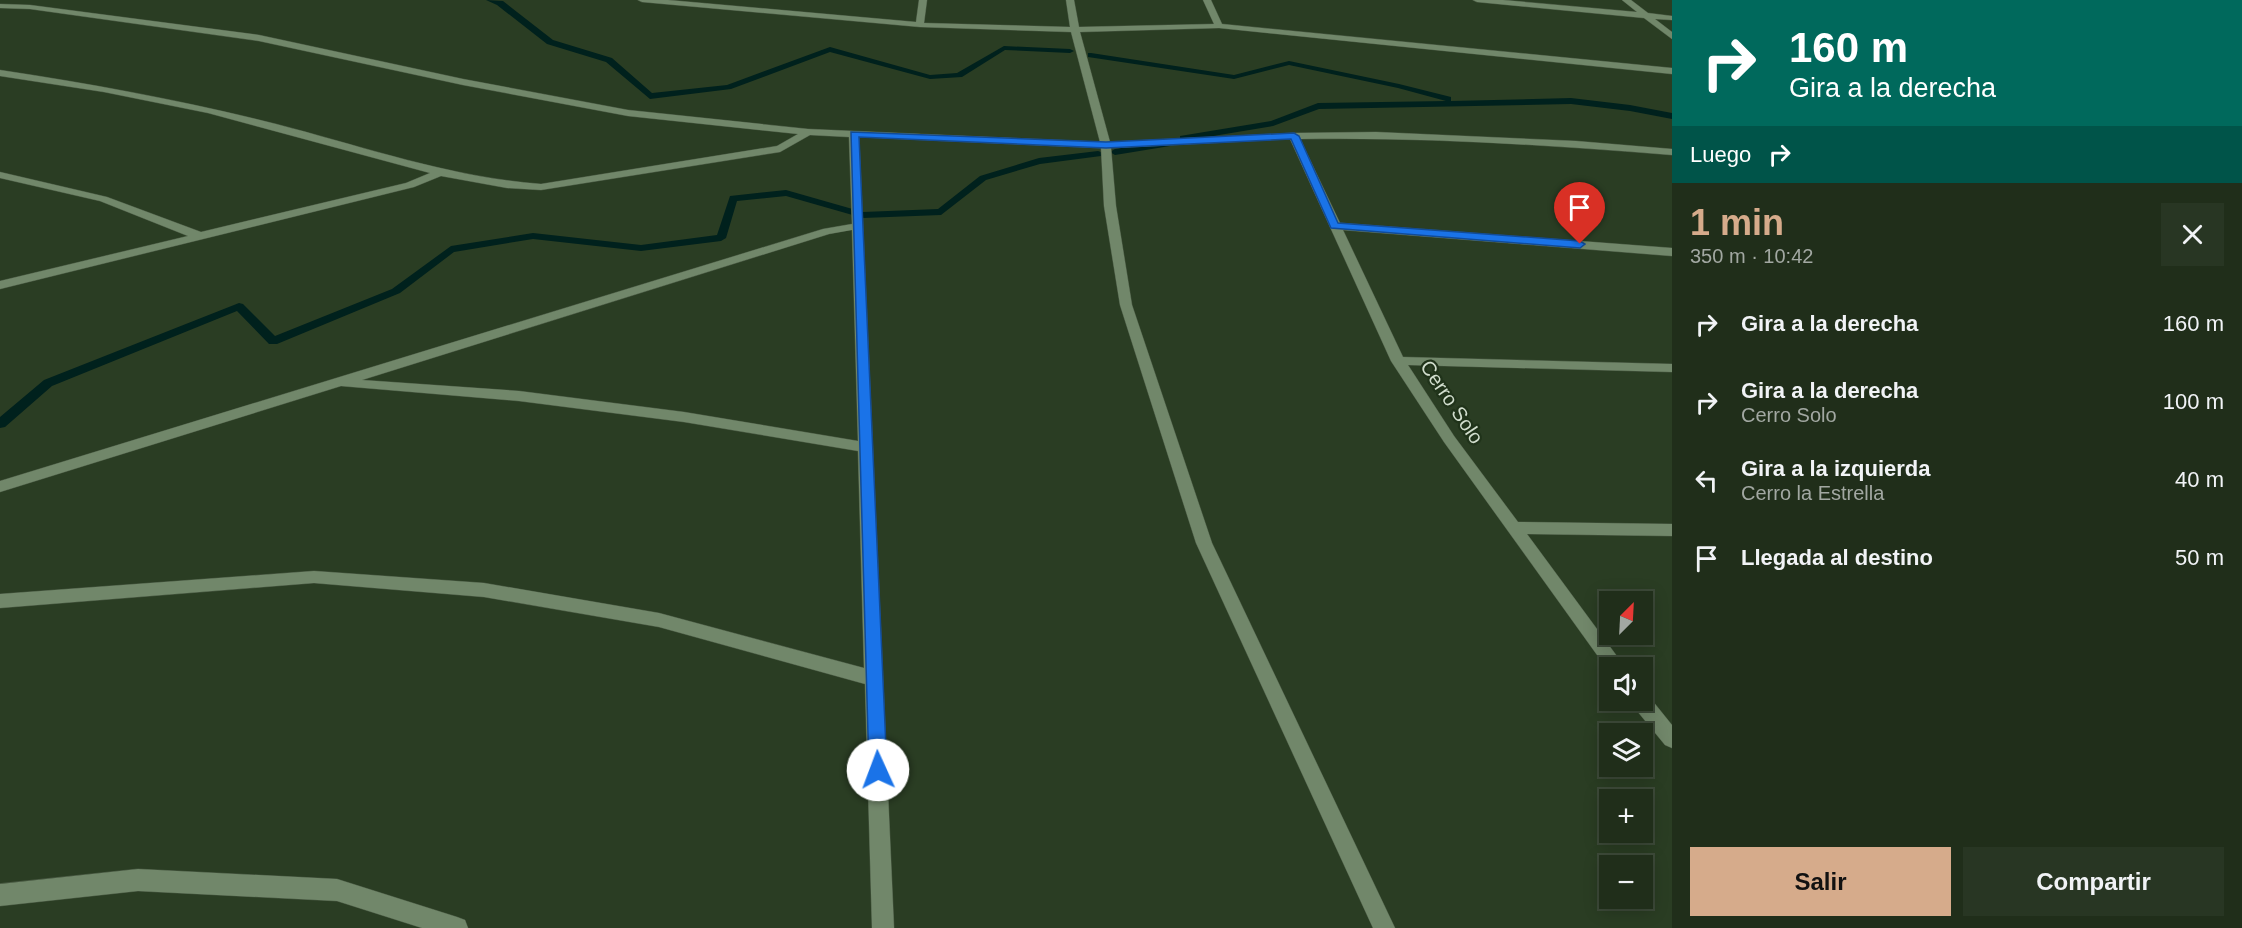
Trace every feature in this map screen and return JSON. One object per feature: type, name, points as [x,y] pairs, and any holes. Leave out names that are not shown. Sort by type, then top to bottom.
[{"type":"street","points":[[642,0],[920,25],[1075,30],[1219,26],[1672,71]]},
{"type":"street","points":[[920,25],[923,0]]},
{"type":"street","points":[[1070,0],[1075,30],[1106,145],[1110,206],[1126,305],[1204,543],[1384,928]]},
{"type":"street","points":[[1207,0],[1219,26]]},
{"type":"street","points":[[1477,0],[1672,18]]},
{"type":"street","points":[[1626,0],[1672,36]]},
{"type":"street","points":[[0,6],[30,7],[259,38],[463,82],[628,113],[808,132],[1106,145],[1294,136],[1376,135],[1576,144],[1672,152]]},
{"type":"street","points":[[0,73],[174,103],[276,127],[440,173],[520,187],[541,188],[780,149],[808,132]]},
{"type":"street","points":[[854,134],[883,928]]},
{"type":"street","name":"Cerro Solo","points":[[1294,136],[1398,361],[1449,439],[1608,657]]},
{"type":"street","points":[[0,285],[410,185],[440,173]]},
{"type":"street","points":[[0,175],[103,199],[200,236]]},
{"type":"street","points":[[0,487],[827,231],[858,226]]},
{"type":"street","points":[[1334,226],[1672,252]]},
{"type":"street","points":[[1398,361],[1672,368]]},
{"type":"street","points":[[337,382],[519,396],[684,417],[866,447]]},
{"type":"street","points":[[1513,528],[1672,530]]},
{"type":"street","points":[[0,601],[314,577],[484,590],[659,620],[874,679]]},
{"type":"street","points":[[1649,711],[1672,739]]},
{"type":"street","points":[[0,895],[138,880],[337,890],[457,928]]},
{"type":"waterway","points":[[490,0],[500,3],[550,42],[609,60],[650,96],[728,87],[830,49],[930,77],[959,75],[1004,48],[1070,51]]},
{"type":"waterway","points":[[1091,55],[1234,77],[1289,63],[1399,86],[1448,99]]},
{"type":"waterway","points":[[1183,138],[1273,123],[1318,106],[1571,101],[1672,116]]},
{"type":"waterway","points":[[1115,152],[1167,144]]},
{"type":"waterway","points":[[0,424],[48,383],[239,306],[273,341],[396,291],[451,249],[533,236],[641,248],[721,238],[733,198],[786,193],[863,215],[941,212],[983,178],[1039,161],[1098,154]]},
{"type":"route","points":[[878,770],[854,134],[1106,145],[1294,136],[1334,226],[1580,244]]}]
